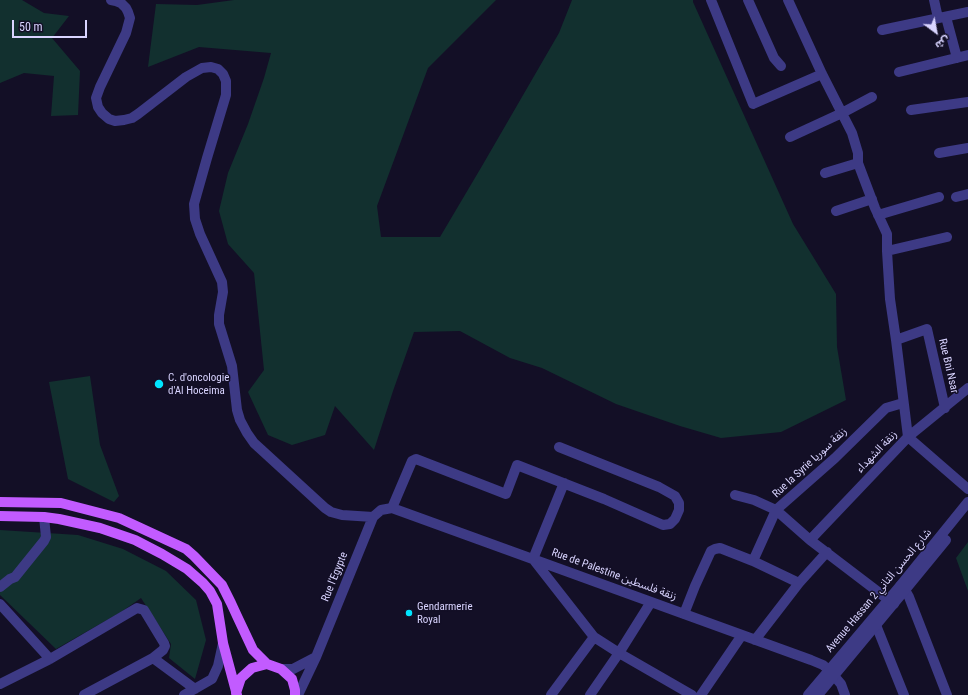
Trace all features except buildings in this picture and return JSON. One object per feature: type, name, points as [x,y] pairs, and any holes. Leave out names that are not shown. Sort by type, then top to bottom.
[{"type":"main road","points":[[0,502],[60,503],[119,518],[186,549],[222,585],[253,650],[267,664],[281,668],[292,679],[296,690],[296,695]]},
{"type":"main road","points":[[0,516],[44,518],[100,528],[134,540],[187,569],[210,591],[217,604],[223,643],[237,694]]},
{"type":"main road","points":[[237,694],[241,678],[252,668],[267,664]]},
{"type":"street","points":[[111,0],[121,3],[126,8],[130,18],[126,34],[96,98],[98,107],[109,119],[124,120],[132,118],[186,76],[202,68],[211,67],[218,69],[223,74],[226,81],[226,95],[194,204],[195,219],[200,234],[222,282],[223,292],[219,324],[232,366],[237,410],[240,420],[254,443],[325,508],[331,512],[342,515],[377,514],[392,508],[412,461],[413,459],[416,459],[506,494],[517,465],[604,499],[663,525],[670,524],[675,519],[680,503],[675,496],[659,487],[559,447]]},
{"type":"street","points":[[711,0],[753,104],[822,74]]},
{"type":"street","points":[[748,0],[774,58],[781,66]]},
{"type":"street","points":[[788,0],[822,74],[852,133],[858,153],[858,163],[887,234],[890,299],[908,437],[968,489]]},
{"type":"street","points":[[934,0],[957,58]]},
{"type":"street","points":[[882,30],[968,12]]},
{"type":"street","points":[[899,72],[968,55]]},
{"type":"street","points":[[790,137],[872,98]]},
{"type":"street","points":[[911,110],[968,102]]},
{"type":"street","points":[[939,153],[968,148]]},
{"type":"street","points":[[825,173],[858,163]]},
{"type":"street","points":[[956,196],[968,194]]},
{"type":"street","points":[[878,215],[939,197]]},
{"type":"street","points":[[836,211],[872,199]]},
{"type":"street","points":[[887,251],[947,237]]},
{"type":"street","name":"Rue Bni Nsar","points":[[896,340],[927,329],[945,408]]},
{"type":"street","name":"زنقة الشهداء","points":[[810,540],[908,437],[968,388]]},
{"type":"street","name":"Rue la Syrie زنقة سوريا","points":[[753,561],[776,510],[835,458],[886,408],[903,403]]},
{"type":"street","points":[[564,483],[533,559],[594,637],[692,695]]},
{"type":"street","points":[[736,495],[754,500],[776,510],[810,540],[891,602]]},
{"type":"street","name":"Avenue Hassan 2 شارع الحسن الثاني","points":[[903,588],[968,502]]},
{"type":"street","name":"Rue de Palestine زنقة فلسطين","points":[[392,508],[811,660],[823,665],[832,673]]},
{"type":"street","name":"Avenue Hassan 2 شارع الحسن الثاني","points":[[818,695],[832,673],[968,512]]},
{"type":"street","name":"Rue l'Egypte","points":[[296,695],[316,657],[377,514]]},
{"type":"street","points":[[0,587],[10,578],[15,577],[44,541],[46,537],[44,518]]},
{"type":"street","points":[[684,614],[711,551],[715,549],[720,548],[753,561],[799,584]]},
{"type":"street","points":[[755,640],[799,584],[827,552]]},
{"type":"street","points":[[903,588],[910,597],[946,695]]},
{"type":"street","points":[[590,695],[619,653],[651,602]]},
{"type":"street","name":"Avenue Hassan 2 شارع الحسن الثاني","points":[[808,695],[832,673],[876,625],[891,602]]},
{"type":"street","points":[[0,604],[50,659]]},
{"type":"street","points":[[1,682],[50,659],[138,608],[144,610],[164,643],[165,646],[163,650],[153,658],[84,695]]},
{"type":"street","points":[[876,625],[904,695]]},
{"type":"street","points":[[700,695],[742,635]]},
{"type":"street","points":[[551,695],[594,637]]},
{"type":"street","points":[[184,695],[212,679],[218,666],[223,643]]},
{"type":"street","points":[[281,668],[293,669],[316,657]]},
{"type":"street","points":[[153,658],[195,689]]},
{"type":"street","points":[[832,673],[840,684],[845,695]]},
{"type":"green space","points":[[0,0],[22,0],[44,13],[69,16],[52,38],[80,71],[78,115],[51,116],[54,76],[24,73],[0,83]]},
{"type":"green space","points":[[234,0],[496,0],[428,68],[377,206],[381,237],[440,237],[559,33],[572,0],[693,0],[793,224],[836,294],[837,347],[846,400],[781,432],[721,438],[680,426],[616,404],[542,368],[510,358],[460,331],[414,332],[374,450],[335,406],[325,435],[292,445],[268,435],[248,392],[264,370],[254,273],[228,244],[219,211],[228,173],[248,124],[271,53],[199,47],[148,67],[156,4],[197,5]]},
{"type":"green space","points":[[90,376],[100,445],[119,496],[114,502],[68,479],[49,382]]},
{"type":"green space","points":[[0,530],[78,535],[123,549],[166,571],[196,600],[206,640],[195,679],[169,658],[171,644],[141,598],[121,612],[56,649],[0,595]]},
{"type":"green space","points":[[968,542],[968,591],[956,558]]},
{"type":"place","name":"C. d'oncologie d'Al Hoceima","points":[[159,384]]},
{"type":"place","name":"Gendarmerie Royal","points":[[409,613]]}]
